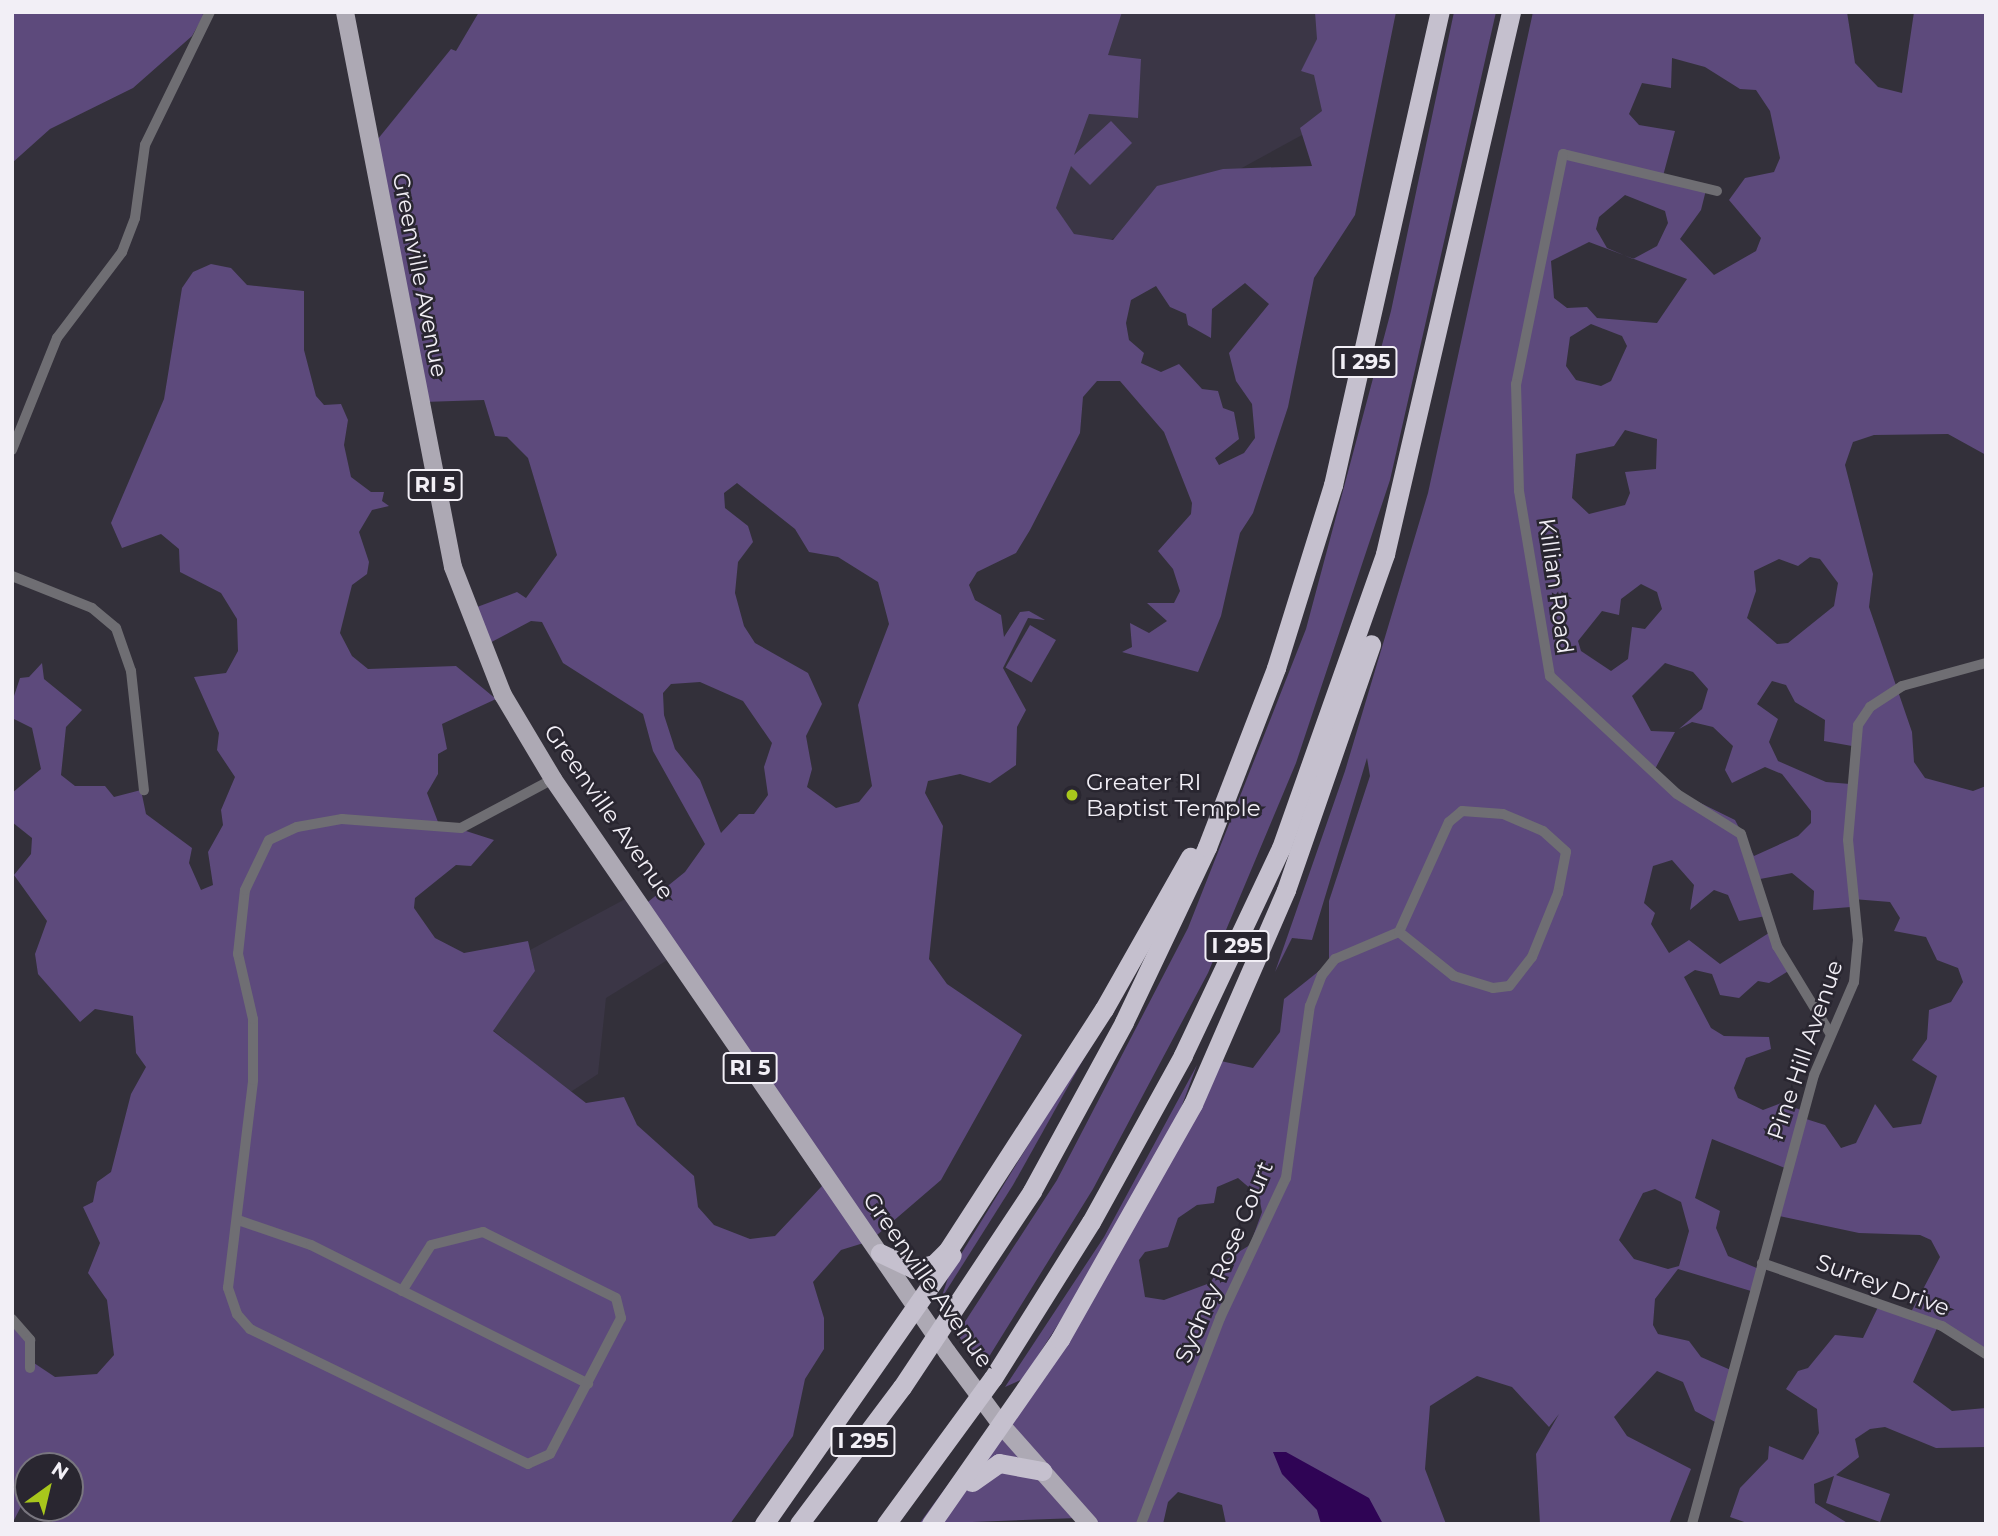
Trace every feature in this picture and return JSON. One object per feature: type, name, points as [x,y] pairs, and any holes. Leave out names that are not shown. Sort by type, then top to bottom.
[{"type":"highway","name":"I 295","points":[[799,1524],[950,1319],[1101,1068],[1229,794],[1288,632],[1340,460],[1440,12]]},
{"type":"highway","name":"I 295","points":[[886,1524],[993,1378],[1141,1134],[1250,918],[1338,700],[1406,479],[1511,12]]},
{"type":"highway","points":[[932,1523],[1003,1427],[1139,1206],[1255,965],[1371,643],[1395,556],[1406,479]]},
{"type":"highway","points":[[764,1524],[917,1308],[1229,794]]},
{"type":"highway","points":[[880,1253],[907,1268],[934,1264],[1003,1170]]},
{"type":"highway","points":[[932,1523],[993,1464],[1042,1471]]},
{"type":"main road","name":"Greenville Avenue","points":[[345,12],[453,567],[503,695],[553,779],[917,1308],[1003,1427],[1089,1524]]},
{"type":"street","points":[[12,450],[57,338],[122,252],[135,218],[145,145],[210,12]]},
{"type":"street","name":"Killian Road","points":[[1717,191],[1563,154],[1516,384],[1517,482],[1550,676],[1677,794],[1741,834],[1777,946],[1830,1033]]},
{"type":"street","points":[[12,576],[92,608],[116,628],[131,671],[144,790]]},
{"type":"street","name":"Pine Hill Avenue","points":[[1692,1524],[1762,1263],[1830,1033],[1859,957],[1849,840],[1858,725],[1881,697],[1902,686],[1986,663]]},
{"type":"street","points":[[402,1291],[421,1255],[446,1236],[483,1232],[505,1239],[615,1298],[621,1318],[557,1446],[528,1464],[250,1329],[228,1288],[238,1220],[253,1019],[238,954],[245,890],[256,857],[269,840],[297,827],[342,819],[461,828],[553,779]]},
{"type":"street","points":[[1462,811],[1503,814],[1543,831],[1566,852],[1561,883],[1532,957],[1508,986],[1493,988],[1454,976],[1399,932],[1449,822],[1462,811]]},
{"type":"street","name":"Sydney Rose Court","points":[[1141,1524],[1220,1318],[1286,1178],[1315,988],[1335,960],[1399,932]]},
{"type":"street","points":[[238,1220],[269,1226],[587,1384]]},
{"type":"street","name":"Surrey Drive","points":[[1762,1263],[1941,1326],[1986,1354]]},
{"type":"street","points":[[12,1319],[30,1340],[30,1368]]},
{"type":"shaded area","points":[[12,12],[199,12],[204,15],[192,36],[133,88],[50,129],[12,163]]},
{"type":"shaded area","points":[[479,12],[1122,12],[1108,55],[1141,59],[1138,118],[1089,114],[1074,155],[1111,121],[1132,143],[1090,185],[1071,166],[1056,208],[1074,234],[1113,240],[1157,186],[1223,169],[1312,166],[1300,128],[1322,111],[1314,75],[1301,71],[1317,39],[1315,12],[1396,12],[1355,215],[1314,278],[1288,407],[1253,513],[1240,533],[1221,616],[1198,672],[1122,652],[1132,647],[1130,623],[1149,633],[1167,621],[1147,603],[1174,603],[1180,591],[1173,569],[1158,551],[1191,514],[1192,503],[1164,432],[1120,381],[1097,381],[1083,397],[1080,433],[1030,530],[1016,553],[977,572],[969,585],[975,600],[1001,615],[1004,637],[1020,612],[1029,611],[1045,620],[1028,618],[1003,668],[1026,710],[1017,727],[1016,765],[990,783],[960,774],[928,781],[925,793],[943,826],[929,959],[947,984],[1022,1035],[941,1180],[870,1241],[841,1250],[813,1282],[824,1318],[824,1349],[805,1379],[793,1436],[730,1524],[51,1524],[84,1522],[84,1452],[14,1452],[12,1524],[12,1315],[33,1344],[31,1361],[55,1377],[97,1374],[114,1355],[107,1300],[88,1273],[100,1243],[83,1207],[93,1202],[97,1182],[111,1172],[131,1094],[146,1067],[136,1053],[133,1016],[95,1009],[80,1022],[38,974],[35,954],[47,921],[14,875],[31,854],[32,838],[12,822],[12,793],[41,769],[32,728],[12,718],[12,702],[20,678],[29,677],[42,663],[44,679],[82,710],[66,727],[61,775],[75,786],[105,786],[114,797],[141,790],[146,814],[192,848],[189,863],[201,890],[213,885],[208,852],[223,825],[221,810],[235,777],[217,750],[219,733],[194,677],[226,673],[238,651],[237,619],[221,593],[180,572],[179,549],[161,534],[122,548],[111,523],[164,399],[182,288],[193,272],[211,264],[231,268],[247,285],[304,291],[304,350],[316,396],[324,405],[341,404],[348,420],[344,445],[351,477],[371,492],[384,492],[382,501],[389,506],[372,510],[359,532],[369,562],[367,574],[352,585],[340,633],[352,656],[368,669],[456,666],[496,699],[442,724],[447,749],[438,754],[438,774],[427,793],[438,822],[494,840],[471,866],[456,865],[415,898],[414,908],[435,938],[464,953],[528,941],[535,971],[493,1031],[586,1103],[624,1097],[637,1125],[694,1176],[698,1207],[714,1225],[750,1239],[775,1236],[822,1186],[638,910],[685,872],[705,844],[653,751],[643,714],[563,663],[542,622],[531,621],[484,646],[469,610],[517,592],[526,598],[557,555],[528,458],[507,437],[495,436],[484,400],[423,402],[373,145],[451,49],[456,51]],"holes":[[[1245,283],[1269,304],[1229,353],[1236,381],[1252,404],[1255,438],[1244,453],[1219,465],[1215,458],[1239,439],[1234,412],[1223,408],[1218,391],[1202,389],[1179,364],[1161,372],[1141,363],[1144,353],[1129,340],[1126,323],[1131,300],[1156,286],[1170,307],[1186,314],[1188,325],[1211,338],[1212,309]],[[737,483],[795,529],[809,552],[838,557],[878,582],[889,624],[858,705],[872,786],[859,802],[836,808],[807,787],[812,769],[806,736],[822,704],[808,673],[755,643],[744,626],[735,593],[738,562],[753,542],[748,526],[725,508],[724,493]],[[700,682],[743,701],[772,743],[764,767],[768,795],[754,814],[739,814],[721,833],[700,780],[675,749],[664,715],[663,693],[671,684]]]},
{"type":"shaded area","points":[[920,12],[1347,12],[1324,123],[1039,279]]},
{"type":"shaded area","points":[[1454,12],[1496,12],[1390,480],[1296,763],[1208,973],[1093,1189],[982,1368],[957,1334],[1057,1180],[1188,928],[1306,629],[1391,311]]},
{"type":"shaded area","points":[[1533,12],[1847,12],[1855,63],[1878,87],[1902,93],[1914,12],[1986,12],[1986,455],[1948,434],[1874,435],[1853,442],[1845,465],[1873,574],[1869,607],[1912,732],[1914,762],[1925,778],[1973,791],[1986,786],[1986,1350],[1938,1326],[1913,1382],[1952,1411],[1986,1408],[1986,1447],[1936,1448],[1885,1427],[1870,1429],[1855,1439],[1859,1457],[1836,1475],[1890,1494],[1880,1522],[1826,1503],[1834,1476],[1814,1484],[1815,1503],[1849,1524],[1750,1524],[1730,1517],[1740,1488],[1768,1459],[1769,1446],[1803,1460],[1819,1433],[1817,1409],[1786,1389],[1798,1371],[1808,1368],[1835,1335],[1863,1338],[1879,1305],[1911,1312],[1940,1257],[1931,1240],[1920,1235],[1859,1233],[1775,1215],[1785,1168],[1712,1139],[1695,1198],[1720,1211],[1716,1228],[1728,1256],[1759,1269],[1751,1291],[1678,1269],[1655,1299],[1653,1325],[1658,1334],[1689,1341],[1701,1357],[1733,1371],[1717,1423],[1695,1411],[1683,1382],[1657,1371],[1614,1417],[1627,1436],[1691,1469],[1669,1524],[1540,1524],[1536,1454],[1559,1414],[1549,1427],[1512,1387],[1477,1376],[1430,1406],[1425,1469],[1446,1524],[1226,1524],[1222,1505],[1178,1492],[1168,1502],[1163,1524],[1082,1524],[1078,1518],[919,1524],[1025,1380],[1216,1060],[1253,1068],[1280,1032],[1284,999],[1329,963],[1329,901],[1370,776],[1367,758],[1312,940],[1292,938],[1275,972],[1345,771],[1428,493]],"holes":[[[1672,58],[1705,67],[1740,89],[1756,90],[1770,111],[1780,158],[1774,172],[1745,178],[1729,200],[1761,238],[1756,251],[1714,275],[1680,239],[1701,210],[1706,190],[1663,176],[1675,131],[1639,125],[1629,114],[1642,83],[1671,88]],[[1625,195],[1665,211],[1668,223],[1657,246],[1633,259],[1687,279],[1657,323],[1597,318],[1587,307],[1567,308],[1554,298],[1551,261],[1589,242],[1624,255],[1607,248],[1596,229],[1599,217]],[[1591,324],[1622,336],[1627,346],[1611,381],[1601,386],[1576,380],[1566,366],[1570,337]],[[1625,430],[1657,439],[1656,469],[1625,472],[1630,493],[1625,505],[1589,514],[1572,498],[1576,454],[1614,446]],[[1810,557],[1820,559],[1838,583],[1834,606],[1788,643],[1777,644],[1747,618],[1756,591],[1754,571],[1779,559],[1798,566]],[[1641,584],[1657,592],[1662,609],[1645,629],[1632,627],[1628,659],[1611,671],[1581,651],[1578,641],[1602,611],[1619,615],[1621,599]],[[1665,663],[1693,672],[1708,689],[1702,709],[1679,729],[1692,722],[1713,727],[1733,746],[1725,770],[1732,783],[1765,767],[1782,774],[1811,811],[1811,823],[1798,836],[1754,856],[1735,820],[1676,791],[1655,769],[1675,732],[1651,731],[1632,696]],[[1772,681],[1786,685],[1795,702],[1825,720],[1824,741],[1852,746],[1850,784],[1826,782],[1778,761],[1769,742],[1778,719],[1757,704]],[[1672,860],[1694,885],[1690,910],[1714,890],[1728,895],[1739,921],[1766,916],[1760,879],[1792,873],[1814,891],[1813,910],[1851,907],[1853,899],[1890,902],[1900,918],[1894,931],[1926,937],[1937,960],[1958,968],[1963,982],[1951,1002],[1929,1010],[1927,1039],[1912,1060],[1937,1076],[1921,1124],[1893,1128],[1875,1104],[1856,1143],[1841,1148],[1825,1125],[1803,1118],[1801,1110],[1781,1103],[1763,1110],[1738,1098],[1734,1088],[1746,1058],[1771,1049],[1769,1037],[1724,1036],[1711,1028],[1684,977],[1695,970],[1712,974],[1720,995],[1739,998],[1758,981],[1769,983],[1790,970],[1772,931],[1720,964],[1689,940],[1669,953],[1651,924],[1655,913],[1644,903],[1653,866]],[[1238,1178],[1259,1196],[1262,1212],[1250,1245],[1224,1261],[1210,1283],[1164,1300],[1145,1297],[1139,1260],[1145,1252],[1168,1247],[1178,1218],[1197,1205],[1214,1203],[1217,1187]],[[1655,1189],[1681,1202],[1689,1231],[1679,1266],[1668,1269],[1634,1259],[1619,1240],[1643,1193]]]},
{"type":"shaded area","points":[[1030,625],[1056,640],[1031,682],[1006,667]]},
{"type":"shaded area","points":[[629,897],[669,959],[606,998],[598,1074],[569,1093],[493,1030],[535,971],[530,950]]},
{"type":"shaded area","points":[[1108,1015],[1013,1185],[941,1299],[950,1272]]},
{"type":"shaded area","points":[[1197,1065],[1178,1116],[1107,1248],[1023,1379],[1005,1387],[1104,1237]]},
{"type":"shaded area","points":[[1273,1452],[1286,1452],[1369,1498],[1383,1524],[1321,1524],[1317,1510],[1282,1474]]},
{"type":"place","name":"Greater RI Baptist Temple","points":[[1072,795]]}]
